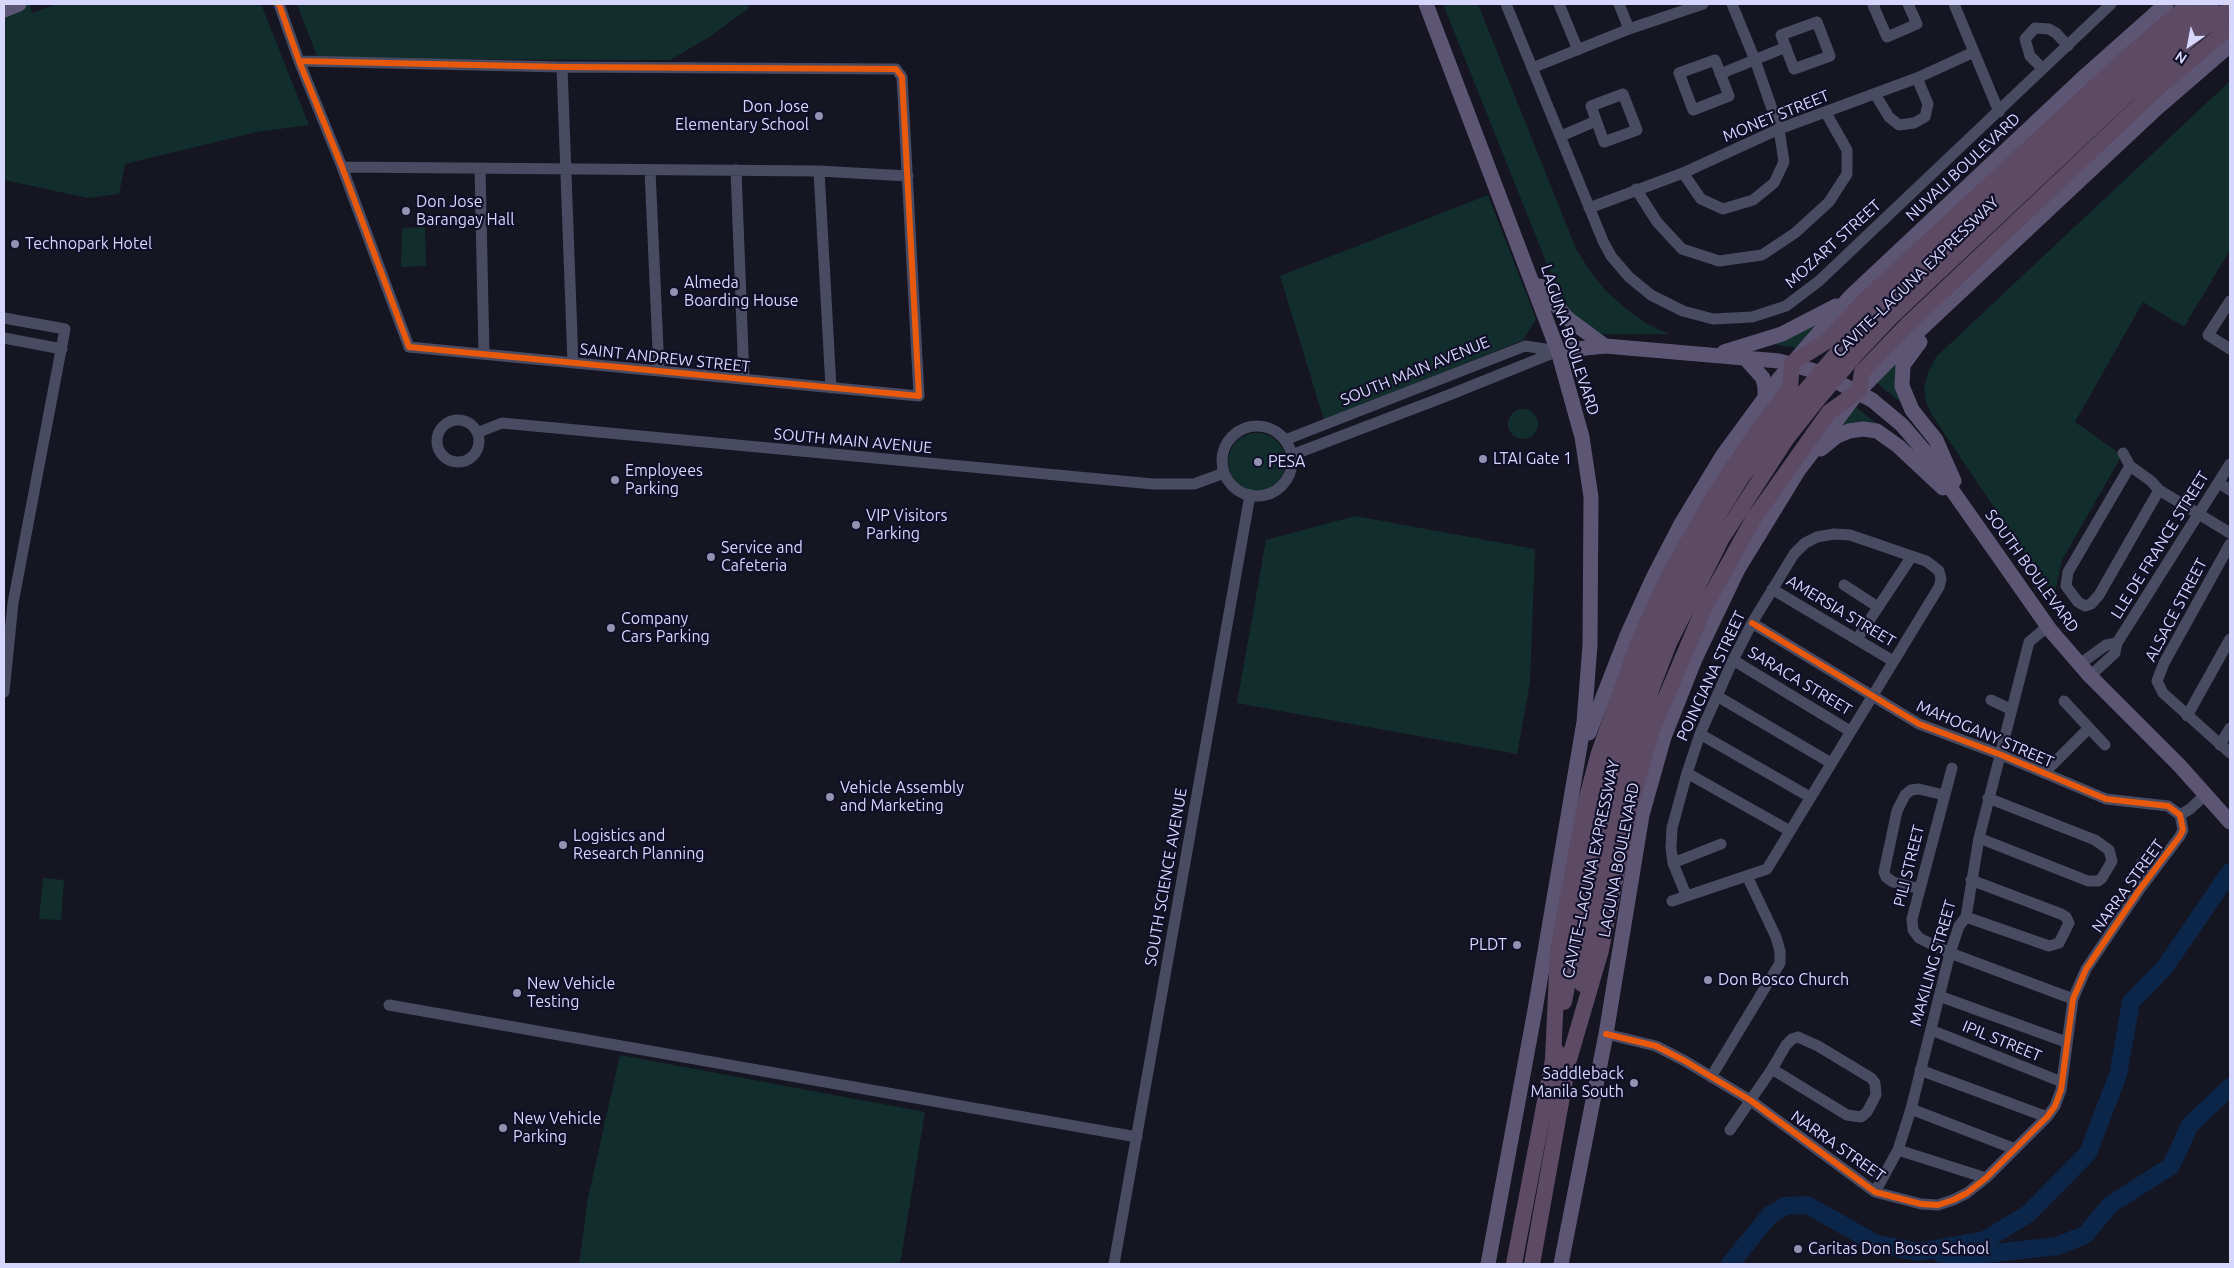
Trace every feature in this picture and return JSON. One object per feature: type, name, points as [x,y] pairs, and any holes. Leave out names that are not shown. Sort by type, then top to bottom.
[{"type":"highway","points":[[1561,1061],[1558,950],[1586,805],[1598,756],[1638,643],[1667,579],[1714,496],[1756,432],[1790,388],[1792,363],[1827,341],[1866,299],[2127,57],[2189,4]]},
{"type":"highway","name":"CAVITE–LAGUNA EXPRESSWAY","points":[[1514,1264],[1561,1061],[1612,821],[1637,730],[1669,643],[1722,538],[1787,438],[1811,395],[1851,348],[1876,311],[2105,96],[2211,4]]},
{"type":"highway","name":"CAVITE–LAGUNA EXPRESSWAY","points":[[1851,348],[1898,310],[2127,94],[2198,32],[2230,8]]},
{"type":"highway","points":[[1561,1061],[1601,950],[1631,800],[1652,730],[1687,645],[1730,558],[1773,489],[1830,412],[1859,392],[1862,372],[1906,326],[2160,86],[2230,27]]},
{"type":"highway","name":"CAVITE–LAGUNA EXPRESSWAY","points":[[1532,1264],[1561,1061]]},
{"type":"main road","points":[[4,10],[19,4]]},
{"type":"main road","name":"LAGUNA BOULEVARD","points":[[1426,4],[1530,273],[1558,351],[1582,437],[1591,497],[1589,665],[1578,764],[1488,1264]]},
{"type":"main road","name":"NUVALI BOULEVARD","points":[[1792,363],[1850,297],[2086,75],[2166,4]]},
{"type":"main road","points":[[1859,392],[1975,277],[2157,108],[2230,45]]},
{"type":"main road","points":[[1530,273],[1566,318],[1605,346]]},
{"type":"main road","points":[[1964,508],[1936,440],[1907,401],[1901,376],[1903,365],[1908,357],[1949,314],[1975,277]]},
{"type":"main road","points":[[1717,354],[1799,327],[1850,297]]},
{"type":"main road","name":"SOUTH BOULEVARD","points":[[1558,351],[1605,346],[1717,354],[1792,363],[1828,376],[1859,392],[1885,410],[1915,439],[2049,629],[2090,676],[2206,794],[2229,821]]},
{"type":"main road","points":[[1744,357],[1763,378],[1765,397]]},
{"type":"main road","name":"LAGUNA BOULEVARD","points":[[1578,764],[1612,671],[1661,561],[1709,477],[1765,397],[1792,363]]},
{"type":"main road","name":"LAGUNA BOULEVARD","points":[[1561,1264],[1606,1034],[1642,815],[1664,737],[1720,603],[1758,533],[1798,471],[1859,392]]},
{"type":"main road","points":[[1798,471],[1838,436],[1856,430],[1869,430],[1890,440],[1964,508]]},
{"type":"street","points":[[279,4],[299,61],[342,167],[819,171],[908,176],[902,76],[896,69],[562,67],[299,61]]},
{"type":"street","name":"MOZART STREET","points":[[1506,4],[1589,208],[1611,256],[1629,277],[1651,295],[1683,311],[1713,319],[1752,317],[1786,306],[1819,281],[1999,112],[2042,68],[2068,46],[2104,6]]},
{"type":"street","points":[[1559,4],[1578,50]]},
{"type":"street","points":[[1619,4],[1629,29]]},
{"type":"street","points":[[1532,68],[1675,9],[1703,4]]},
{"type":"street","points":[[1683,173],[1700,199],[1723,209],[1753,200],[1774,184],[1784,162],[1779,129],[1755,60],[1732,4]]},
{"type":"street","points":[[1875,4],[1873,5],[1887,37],[1917,24],[1908,4]]},
{"type":"street","points":[[1954,4],[1999,112]]},
{"type":"street","points":[[1817,22],[1830,56],[1794,69],[1786,47],[1781,35],[1817,22]]},
{"type":"street","points":[[2042,68],[2030,56],[2025,39],[2035,28],[2049,29],[2056,33],[2068,46]]},
{"type":"street","points":[[1720,74],[1786,47]]},
{"type":"street","name":"MONET STREET","points":[[1589,208],[1683,173],[1779,129],[1917,78],[1974,52]]},
{"type":"street","points":[[1715,60],[1720,74],[1729,96],[1693,110],[1679,74],[1715,60]]},
{"type":"street","points":[[562,67],[573,363]]},
{"type":"street","points":[[1875,94],[1889,116],[1899,124],[1914,123],[1925,117],[1928,104],[1917,78]]},
{"type":"street","points":[[1623,94],[1637,130],[1604,142],[1596,121],[1590,106],[1623,94]]},
{"type":"street","points":[[1636,189],[1657,222],[1682,249],[1719,261],[1762,255],[1795,233],[1828,202],[1846,174],[1847,150],[1826,113]]},
{"type":"street","points":[[1561,136],[1596,121]]},
{"type":"street","name":"SAINT ANDREW STREET","points":[[342,167],[409,347],[919,396],[908,176]]},
{"type":"street","points":[[480,168],[484,354]]},
{"type":"street","points":[[650,170],[658,371]]},
{"type":"street","points":[[736,170],[744,380]]},
{"type":"street","points":[[819,171],[830,388]]},
{"type":"street","points":[[2230,301],[2208,335],[2230,349]]},
{"type":"street","points":[[4,318],[65,329],[13,603],[4,692]]},
{"type":"street","points":[[4,338],[62,349]]},
{"type":"street","name":"SOUTH MAIN AVENUE","points":[[1285,440],[1525,346],[1558,351]]},
{"type":"street","name":"SOUTH MAIN AVENUE","points":[[1292,455],[1449,396],[1558,351]]},
{"type":"street","name":"SOUTH MAIN AVENUE","points":[[479,432],[502,423],[1153,484],[1194,484],[1224,473]]},
{"type":"street","points":[[1250,427],[1264,427],[1275,432],[1285,440],[1292,455],[1290,472],[1282,486],[1267,495],[1250,496],[1236,489],[1224,473],[1222,458],[1224,449],[1232,436],[1250,427]]},
{"type":"street","points":[[2124,453],[2130,466],[2151,481],[2159,490],[2230,533]]},
{"type":"street","name":"LLE DE FRANCE STREET","points":[[2090,676],[2115,653],[2117,643],[2200,516],[2230,464]]},
{"type":"street","points":[[2130,466],[2068,572],[2066,586],[2078,602],[2085,606],[2091,604],[2099,595],[2159,490]]},
{"type":"street","points":[[2219,483],[2230,490]]},
{"type":"street","name":"SOUTH SCIENCE AVENUE","points":[[1114,1264],[1250,496]]},
{"type":"street","name":"POINCIANA STREET","points":[[1672,901],[1767,869],[1939,587],[1941,579],[1939,571],[1933,566],[1912,556],[1850,535],[1834,534],[1817,537],[1805,543],[1794,554],[1752,623],[1733,660],[1700,734],[1687,773],[1672,828],[1671,848],[1673,863],[1686,896]]},
{"type":"street","name":"ALSACE STREET","points":[[2230,544],[2164,662],[2157,681],[2163,693],[2230,753]]},
{"type":"street","points":[[1857,640],[1912,556]]},
{"type":"street","points":[[1844,585],[1878,607]]},
{"type":"street","name":"AMERSIA STREET","points":[[1772,589],[1893,661]]},
{"type":"street","name":"MAHOGANY STREET","points":[[1752,623],[1920,724],[1999,754],[2106,800],[2168,806],[2180,815]]},
{"type":"street","name":"MAKILING STREET","points":[[1875,1192],[1898,1150],[1911,1109],[1950,953],[1959,926],[1966,917],[1971,880],[1988,798],[2027,650],[2049,629]]},
{"type":"street","points":[[2187,716],[2230,639]]},
{"type":"street","name":"LLE DE FRANCE STREET","points":[[2080,664],[2106,645],[2117,643]]},
{"type":"street","name":"SARACA STREET","points":[[1733,660],[1850,731]]},
{"type":"street","points":[[1717,696],[1831,763]]},
{"type":"street","points":[[1990,700],[2010,709]]},
{"type":"street","points":[[2064,701],[2105,745]]},
{"type":"street","points":[[2044,773],[2089,728]]},
{"type":"street","points":[[2220,745],[2230,728]]},
{"type":"street","points":[[1700,734],[1810,797]]},
{"type":"street","name":"PILI STREET","points":[[1950,953],[1919,938],[1913,930],[1912,919],[1952,768]]},
{"type":"street","points":[[1687,773],[1790,831]]},
{"type":"street","points":[[1920,889],[1893,882],[1886,877],[1884,872],[1898,811],[1901,802],[1910,790],[1919,789],[1944,795]]},
{"type":"street","points":[[2180,815],[2190,809],[2206,794]]},
{"type":"street","points":[[1979,838],[2088,881],[2098,881],[2102,878],[2112,862],[2109,850],[2095,840],[1988,798]]},
{"type":"street","name":"NARRA STREET","points":[[1606,1034],[1656,1046],[1711,1077],[1750,1100],[1875,1192],[1921,1204],[1938,1205],[1967,1193],[1986,1178],[2047,1117],[2059,1099],[2073,999],[2086,969],[2140,889],[2180,836],[2183,830],[2180,815]]},
{"type":"street","points":[[1673,863],[1722,844]]},
{"type":"street","points":[[1711,1077],[1780,963],[1780,951],[1776,937],[1747,876]]},
{"type":"street","points":[[1966,917],[2049,946],[2059,943],[2068,923],[2066,917],[2061,914],[1971,880]]},
{"type":"street","points":[[1950,953],[2073,999]]},
{"type":"street","points":[[1940,996],[2066,1042]]},
{"type":"street","points":[[390,1005],[1137,1137]]},
{"type":"street","name":"IPIL STREET","points":[[1931,1030],[2062,1082]]},
{"type":"street","points":[[1730,1130],[1772,1069],[1786,1044],[1798,1037],[1818,1046],[1865,1074],[1874,1082],[1876,1094],[1867,1112],[1861,1117],[1854,1117],[1839,1110],[1772,1069]]},
{"type":"street","points":[[1920,1070],[2047,1117]]},
{"type":"street","points":[[1911,1109],[2015,1149]]},
{"type":"street","points":[[1898,1150],[1986,1178]]},
{"type":"green space","points":[[4,4],[30,4],[32,13],[56,4],[261,4],[309,125],[257,132],[125,164],[119,194],[88,198],[4,180]]},
{"type":"green space","points":[[297,4],[748,4],[749,8],[711,36],[670,60],[318,59]]},
{"type":"green space","points":[[1443,4],[1478,4],[1577,251],[1591,272],[1606,291],[1624,307],[1647,324],[1669,334],[1602,334],[1588,329],[1563,304]]},
{"type":"green space","points":[[2230,81],[2230,250],[2184,327],[2143,302],[2075,422],[2122,455],[2062,560],[2054,597],[1932,415],[1926,402],[1924,389],[1928,373],[1936,357]]},
{"type":"green space","points":[[1488,195],[1536,319],[1523,340],[1324,420],[1280,276]]},
{"type":"green space","points":[[425,227],[426,266],[401,267],[402,228]]},
{"type":"green space","points":[[1824,318],[1798,348],[1765,343]]},
{"type":"green space","points":[[1907,351],[1905,406],[1877,383]]},
{"type":"green space","points":[[1856,407],[1882,428],[1833,434]]},
{"type":"green space","points":[[1523,409],[1529,410],[1537,418],[1537,430],[1529,438],[1523,439],[1517,438],[1509,430],[1508,424],[1509,418],[1517,410]]},
{"type":"green space","points":[[1251,433],[1263,433],[1278,441],[1286,456],[1286,468],[1278,483],[1263,491],[1251,491],[1236,483],[1228,468],[1228,456],[1236,441]]},
{"type":"green space","points":[[1355,516],[1535,549],[1530,682],[1517,754],[1237,703],[1266,540]]},
{"type":"green space","points":[[43,878],[64,880],[61,920],[39,919]]},
{"type":"green space","points":[[620,1055],[925,1112],[900,1264],[579,1264],[588,1198]]},
{"type":"waterway","points":[[1730,1264],[1770,1215],[1785,1206],[1807,1205],[1877,1244],[1918,1252],[1985,1240],[2028,1214],[2088,1153],[2118,1075],[2131,1002],[2165,967],[2230,872]]},
{"type":"waterway","points":[[1941,1254],[1968,1256],[2057,1246],[2085,1235],[2110,1205],[2171,1166],[2190,1125],[2230,1087]]},
{"type":"cycle path","points":[[279,4],[299,61],[342,167],[409,347],[919,396],[902,77],[896,69],[562,67],[299,61]]},
{"type":"cycle path","points":[[1606,1034],[1656,1046],[1685,1061],[1750,1100],[1875,1192],[1921,1204],[1938,1205],[1953,1200],[1967,1193],[1986,1178],[2047,1117],[2055,1106],[2061,1090],[2073,999],[2086,969],[2183,830],[2180,815],[2168,806],[2106,799],[1999,754],[1919,724],[1752,623]]},
{"type":"place","name":"Don Jose Elementary School","points":[[819,116]]},
{"type":"place","name":"Don Jose Barangay Hall","points":[[406,211]]},
{"type":"place","name":"Technopark Hotel","points":[[15,244]]},
{"type":"place","name":"Almeda Boarding House","points":[[674,292]]},
{"type":"place","name":"LTAI Gate 1","points":[[1483,459]]},
{"type":"place","name":"PESA","points":[[1258,462]]},
{"type":"place","name":"Employees Parking","points":[[615,480]]},
{"type":"place","name":"VIP Visitors Parking","points":[[856,525]]},
{"type":"place","name":"Service and Cafeteria","points":[[711,557]]},
{"type":"place","name":"Company Cars Parking","points":[[611,628]]},
{"type":"place","name":"Vehicle Assembly and Marketing","points":[[830,797]]},
{"type":"place","name":"Logistics and Research Planning","points":[[563,845]]},
{"type":"place","name":"PLDT","points":[[1517,945]]},
{"type":"place","name":"Don Bosco Church","points":[[1708,980]]},
{"type":"place","name":"New Vehicle Testing","points":[[517,993]]},
{"type":"place","name":"Saddleback Manila South","points":[[1634,1083]]},
{"type":"place","name":"New Vehicle Parking","points":[[503,1128]]},
{"type":"place","name":"Caritas Don Bosco School","points":[[1798,1249]]}]
